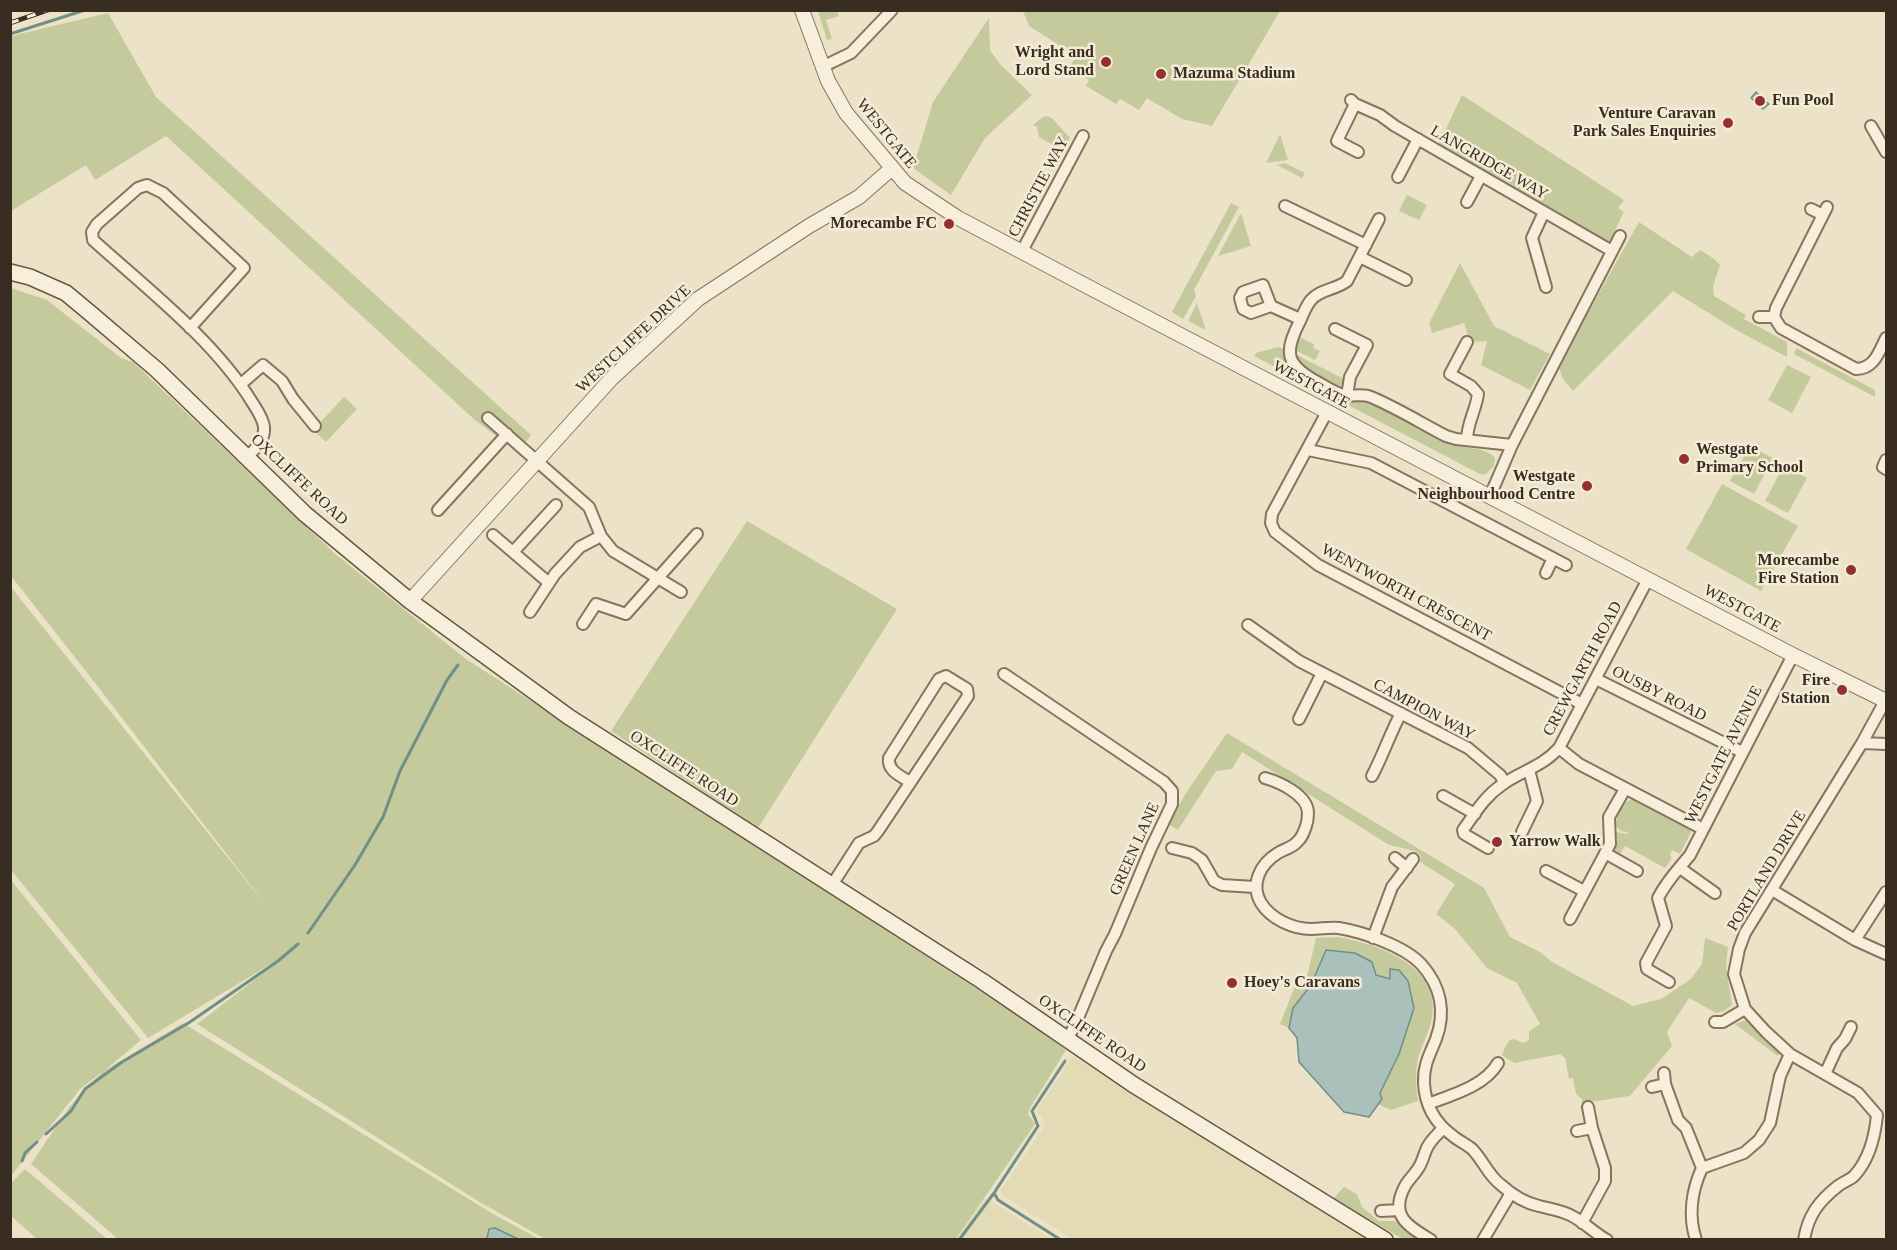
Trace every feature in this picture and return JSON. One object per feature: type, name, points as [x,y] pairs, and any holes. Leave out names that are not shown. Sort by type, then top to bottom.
[{"type":"main road","name":"OXCLIFFE ROAD","points":[[10,272],[30,277],[66,293],[157,370],[305,514],[411,601],[569,717],[982,981],[1169,1107],[1385,1239]]},
{"type":"street","name":"WESTGATE","points":[[802,10],[822,67],[846,113],[891,169],[913,190],[958,218],[1327,412],[1793,655],[1886,701]]},
{"type":"street","points":[[822,67],[851,53],[892,10]]},
{"type":"street","name":"LANGRIDGE WAY","points":[[1358,152],[1336,141],[1353,102],[1380,115],[1612,251]]},
{"type":"street","points":[[1871,126],[1887,152]]},
{"type":"street","name":"CHRISTIE WAY","points":[[1022,251],[1083,136]]},
{"type":"street","points":[[1398,177],[1418,139]]},
{"type":"street","name":"WESTCLIFFE DRIVE","points":[[411,601],[612,378],[698,299],[809,226],[860,197],[891,169]]},
{"type":"street","points":[[1467,202],[1481,176]]},
{"type":"street","points":[[190,328],[244,268],[163,193],[147,185],[138,188],[97,224],[92,232],[93,240],[190,328],[241,384],[264,424],[260,444],[247,457]]},
{"type":"street","points":[[1285,206],[1366,245]]},
{"type":"street","points":[[1810,209],[1825,211],[1776,308],[1774,317],[1787,333],[1848,366],[1866,372],[1887,338]]},
{"type":"street","points":[[1544,212],[1532,238],[1546,287]]},
{"type":"street","points":[[1380,219],[1347,281],[1315,296],[1307,306],[1291,338],[1289,348],[1293,365],[1309,378],[1347,396],[1369,396],[1446,436],[1512,445]]},
{"type":"street","points":[[1490,496],[1512,445],[1620,237]]},
{"type":"street","points":[[1360,257],[1406,280]]},
{"type":"street","points":[[1271,306],[1300,319]]},
{"type":"street","points":[[1759,317],[1774,317]]},
{"type":"street","points":[[1335,329],[1367,345],[1350,377],[1347,396]]},
{"type":"street","points":[[1467,342],[1450,374],[1471,386],[1478,394],[1467,432],[1467,440]]},
{"type":"street","points":[[241,384],[263,365],[282,381],[315,426]]},
{"type":"street","name":"WENTWORTH CRESCENT","points":[[1327,412],[1272,514],[1271,523],[1275,532],[1318,565],[1582,704]]},
{"type":"street","points":[[488,418],[588,507],[602,536],[613,551],[681,592]]},
{"type":"street","points":[[438,510],[507,434]]},
{"type":"street","points":[[1308,450],[1371,463],[1566,565]]},
{"type":"street","points":[[513,552],[556,505]]},
{"type":"street","points":[[583,624],[596,604],[626,614],[697,534]]},
{"type":"street","points":[[493,535],[549,583]]},
{"type":"street","points":[[530,612],[555,574],[580,547],[602,536]]},
{"type":"street","points":[[1546,573],[1553,558]]},
{"type":"street","name":"CREWGARTH ROAD","points":[[1488,848],[1464,834],[1463,830],[1486,796],[1544,762],[1558,748],[1648,579]]},
{"type":"street","name":"CAMPION WAY","points":[[1248,625],[1299,661],[1468,748],[1500,775],[1505,783]]},
{"type":"street","name":"WESTGATE AVENUE","points":[[1669,982],[1647,969],[1646,963],[1666,926],[1658,898],[1669,878],[1689,855],[1793,655]]},
{"type":"street","points":[[1299,719],[1322,673]]},
{"type":"street","name":"GREEN LANE","points":[[1004,674],[1164,782],[1172,791],[1173,797],[1169,811],[1106,951],[1076,1025],[1067,1040]]},
{"type":"street","points":[[832,885],[859,843],[874,836],[878,831],[968,696],[967,689],[950,677],[939,679],[889,758],[891,769],[910,782]]},
{"type":"street","name":"OUSBY ROAD","points":[[1596,679],[1742,752]]},
{"type":"street","name":"PORTLAND DRIVE","points":[[1882,1114],[1858,1093],[1790,1053],[1766,1032],[1745,1008],[1734,974],[1745,933],[1886,701]]},
{"type":"street","points":[[1372,776],[1383,755],[1383,747],[1401,713]]},
{"type":"street","points":[[1862,743],[1887,744]]},
{"type":"street","points":[[1558,748],[1579,764],[1703,829]]},
{"type":"street","points":[[1522,832],[1537,801],[1529,770]]},
{"type":"street","points":[[1265,778],[1274,780],[1300,797],[1308,813],[1303,834],[1297,842],[1269,859],[1256,879],[1255,887],[1267,911],[1292,926],[1311,929],[1338,928],[1373,938],[1402,950],[1420,963],[1431,978],[1439,996],[1443,1016],[1426,1061],[1424,1080],[1433,1117],[1443,1128],[1470,1147],[1497,1182],[1511,1193],[1538,1206],[1561,1211],[1607,1239]]},
{"type":"street","points":[[1570,919],[1610,844],[1609,817],[1625,789]]},
{"type":"street","points":[[1443,796],[1475,814]]},
{"type":"street","points":[[1308,813],[1320,812]]},
{"type":"street","points":[[1171,846],[1192,853],[1202,860],[1214,881],[1222,885],[1255,887]]},
{"type":"street","points":[[1605,853],[1637,871]]},
{"type":"street","points":[[1373,938],[1392,887],[1410,863],[1395,858]]},
{"type":"street","points":[[1680,868],[1714,893]]},
{"type":"street","points":[[1546,871],[1584,891]]},
{"type":"street","points":[[1772,890],[1856,940],[1887,954]]},
{"type":"street","points":[[1856,940],[1887,892]]},
{"type":"street","points":[[1720,1023],[1745,1008]]},
{"type":"street","points":[[1825,1074],[1852,1023]]},
{"type":"street","points":[[1702,1168],[1744,1153],[1759,1140],[1770,1123],[1780,1076],[1790,1053]]},
{"type":"street","points":[[1428,1104],[1465,1089],[1493,1072],[1498,1063]]},
{"type":"street","points":[[1653,1087],[1665,1079],[1678,1120],[1686,1128],[1702,1168],[1691,1208],[1696,1239]]},
{"type":"street","points":[[1582,1223],[1605,1181],[1605,1168],[1588,1107]]},
{"type":"street","points":[[1804,1239],[1817,1204],[1840,1184],[1852,1178],[1861,1167],[1882,1114]]},
{"type":"street","points":[[1435,1238],[1408,1227],[1399,1210],[1401,1194],[1405,1186],[1420,1166],[1429,1144],[1443,1128]]},
{"type":"street","points":[[1578,1131],[1592,1128]]},
{"type":"street","points":[[1482,1239],[1511,1193]]},
{"type":"street","points":[[1381,1211],[1399,1210]]},
{"type":"shaded area","points":[[1073,1056],[1369,1239],[1072,1239],[1002,1195],[1001,1190],[1043,1128],[1045,1122],[1036,1111]]},
{"type":"shaded area","points":[[985,1198],[1052,1239],[956,1240]]},
{"type":"green space","points":[[818,11],[837,11],[839,16],[826,20],[832,39],[827,40]]},
{"type":"green space","name":"Mazuma Stadium","points":[[1023,11],[1280,11],[1212,126],[1182,119],[1147,98],[1139,110],[1120,99],[1116,104],[1086,86],[1089,80],[1069,68],[1076,56],[1029,26]]},
{"type":"green space","points":[[108,13],[156,97],[531,435],[518,452],[476,421],[166,136],[95,180],[86,165],[11,211],[11,36]]},
{"type":"green space","points":[[989,18],[990,50],[999,63],[1032,95],[985,138],[951,195],[913,168],[933,102]]},
{"type":"green space","points":[[1462,95],[1624,200],[1618,208],[1624,212],[1609,243],[1463,162],[1439,144]]},
{"type":"green space","points":[[1047,116],[1052,118],[1070,138],[1061,156],[1056,154],[1059,148],[1039,137],[1037,127],[1033,125]]},
{"type":"green space","points":[[1280,134],[1288,160],[1266,163]]},
{"type":"green space","points":[[1285,163],[1305,173],[1302,178],[1277,165]]},
{"type":"green space","points":[[1407,195],[1427,205],[1419,220],[1399,211]]},
{"type":"green space","points":[[1231,203],[1239,207],[1194,290],[1196,296],[1183,319],[1172,312]]},
{"type":"green space","points":[[1241,213],[1251,246],[1218,256]]},
{"type":"green space","points":[[1639,222],[1692,257],[1700,250],[1713,258],[1720,265],[1713,286],[1714,296],[1746,315],[1744,319],[1787,342],[1787,357],[1738,331],[1673,291],[1573,391],[1563,379],[1558,366]]},
{"type":"green space","points":[[1460,263],[1494,326],[1550,354],[1530,390],[1481,365],[1487,341],[1470,342],[1464,323],[1432,333],[1429,323]]},
{"type":"green space","points":[[11,288],[47,300],[121,358],[133,362],[334,553],[466,659],[1016,1014],[1066,1050],[1030,1108],[1028,1114],[1035,1124],[956,1239],[545,1239],[478,1201],[197,1024],[291,952],[148,1038],[11,870],[10,586],[268,908],[11,576]]},
{"type":"green space","points":[[1197,303],[1206,330],[1188,321]]},
{"type":"green space","points":[[1299,337],[1314,344],[1313,348],[1320,351],[1315,360],[1295,350]]},
{"type":"green space","points":[[1278,347],[1284,349],[1286,360],[1298,379],[1254,356],[1256,353]]},
{"type":"green space","points":[[1796,348],[1875,390],[1875,397],[1794,354]]},
{"type":"green space","points":[[1295,354],[1344,379],[1343,383],[1335,386],[1311,373]]},
{"type":"green space","points":[[1787,365],[1811,377],[1792,413],[1768,400]]},
{"type":"green space","points":[[344,397],[357,409],[326,442],[313,430]]},
{"type":"green space","points":[[1356,400],[1382,408],[1456,446],[1487,452],[1495,458],[1494,466],[1485,475],[1480,474],[1344,403]]},
{"type":"green space","points":[[1750,446],[1773,458],[1754,494],[1730,481]]},
{"type":"green space","points":[[1784,465],[1807,478],[1788,513],[1765,501]]},
{"type":"green space","points":[[1722,484],[1798,526],[1761,591],[1686,549]]},
{"type":"green space","points":[[747,521],[897,609],[758,828],[611,731]]},
{"type":"green space","points":[[1227,733],[1484,888],[1510,937],[1633,1006],[1661,999],[1691,979],[1702,964],[1705,938],[1728,947],[1726,966],[1732,1005],[1716,1013],[1689,998],[1667,1032],[1672,1046],[1630,1096],[1582,1103],[1582,1099],[1576,1094],[1573,1078],[1569,1079],[1565,1058],[1560,1054],[1514,1063],[1502,1055],[1510,1040],[1514,1039],[1523,1043],[1529,1040],[1529,1031],[1540,1024],[1517,983],[1487,968],[1455,929],[1436,914],[1455,884],[1420,862],[1421,856],[1415,851],[1389,845],[1242,752],[1232,769],[1216,771],[1178,830],[1168,824]]},
{"type":"green space","points":[[1632,799],[1690,828],[1691,832],[1680,854],[1672,850],[1670,855],[1672,858],[1665,868],[1625,846],[1619,855],[1614,851],[1617,843],[1616,832],[1627,834],[1628,832],[1621,831],[1616,826],[1618,813],[1625,803]]},
{"type":"green space","points":[[10,879],[141,1040],[104,1071],[183,1023],[493,1214],[539,1239],[518,1239],[495,1228],[487,1237],[489,1240],[118,1239],[31,1164],[70,1106],[102,1072],[80,1089],[11,1176]]},
{"type":"green space","points":[[1338,937],[1369,945],[1400,958],[1414,968],[1424,980],[1431,994],[1433,1010],[1431,1023],[1417,1064],[1418,1101],[1391,1110],[1378,1104],[1382,1099],[1380,1093],[1399,1054],[1391,979],[1376,975],[1372,962],[1326,950],[1311,985],[1293,1008],[1289,1028],[1280,1024],[1295,986],[1305,986],[1316,938]]},
{"type":"green space","points":[[1746,1020],[1780,1053],[1778,1056],[1735,1024]]},
{"type":"green space","points":[[25,1169],[107,1239],[37,1239],[11,1216],[11,1183]]},
{"type":"green space","points":[[1344,1187],[1357,1194],[1362,1207],[1379,1221],[1395,1221],[1418,1239],[1403,1239],[1333,1199]]},
{"type":"water","name":"Fun Pool","points":[[1756,92],[1769,104],[1763,109],[1751,98]]},
{"type":"water","points":[[1326,950],[1355,953],[1372,962],[1376,975],[1390,979],[1390,969],[1399,970],[1408,981],[1414,1008],[1399,1054],[1380,1093],[1382,1099],[1369,1117],[1344,1112],[1299,1062],[1297,1038],[1289,1028],[1293,1008],[1311,985]]},
{"type":"water","points":[[495,1228],[518,1239],[487,1238],[489,1229]]},
{"type":"waterway","points":[[10,34],[85,10]]},
{"type":"waterway","points":[[308,933],[355,865],[383,817],[400,771],[447,680],[458,665]]},
{"type":"waterway","points":[[46,1134],[71,1111],[85,1089],[122,1062],[190,1022],[278,961],[298,944]]},
{"type":"waterway","points":[[1061,1240],[998,1200],[994,1193],[1038,1126],[1032,1111],[1065,1061]]},
{"type":"waterway","points":[[22,1161],[25,1153],[37,1142]]},
{"type":"waterway","points":[[959,1240],[994,1193]]},
{"type":"railway","points":[[10,23],[48,10]]},
{"type":"place","name":"Wright and Lord Stand","points":[[1106,62]]},
{"type":"place","name":"Mazuma Stadium","points":[[1161,74]]},
{"type":"place","name":"Fun Pool","points":[[1760,101]]},
{"type":"place","name":"Venture Caravan Park Sales Enquiries","points":[[1728,123]]},
{"type":"place","name":"Morecambe FC","points":[[949,224]]},
{"type":"place","name":"Westgate Primary School","points":[[1684,459]]},
{"type":"place","name":"Westgate Neighbourhood Centre","points":[[1587,486]]},
{"type":"place","name":"Morecambe Fire Station","points":[[1851,570]]},
{"type":"place","name":"Fire Station","points":[[1842,690]]},
{"type":"place","name":"Yarrow Walk","points":[[1497,842]]},
{"type":"place","name":"Hoey's Caravans","points":[[1232,983]]}]
